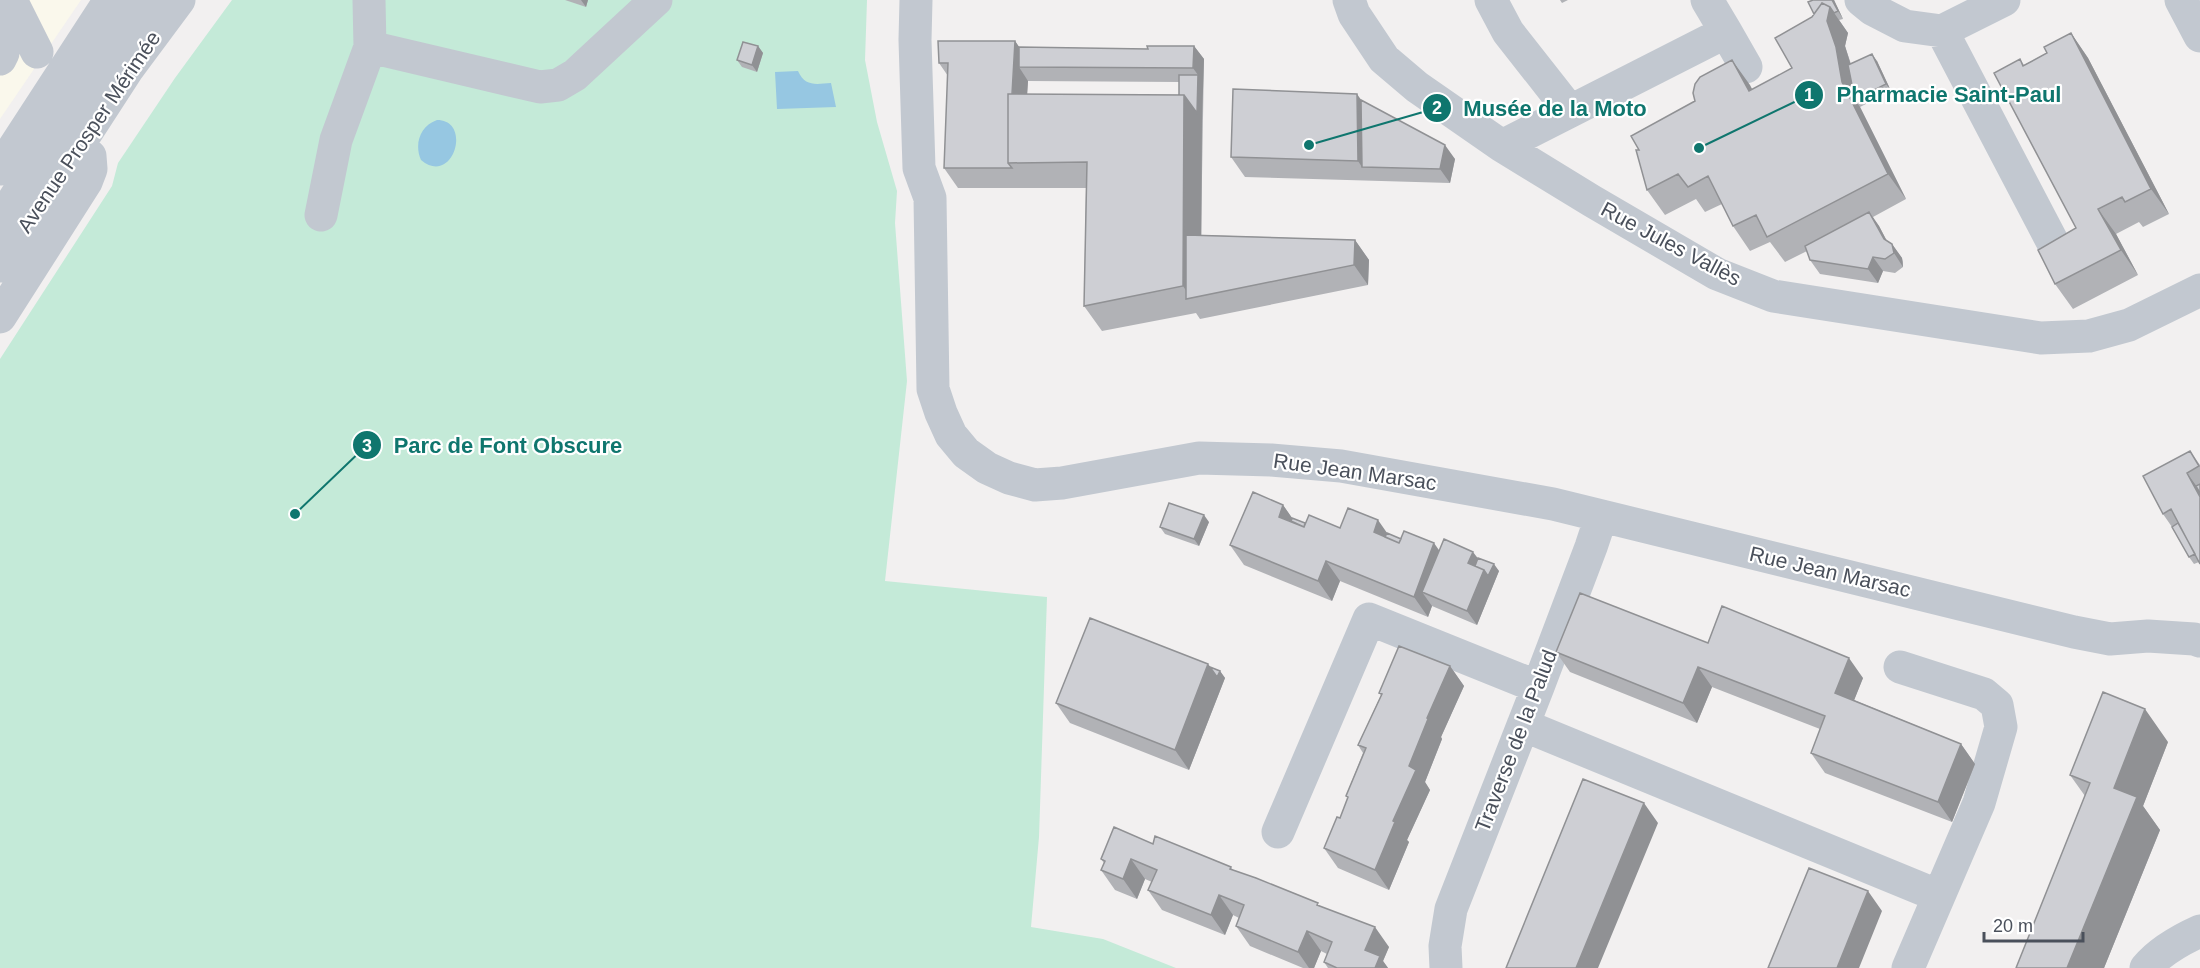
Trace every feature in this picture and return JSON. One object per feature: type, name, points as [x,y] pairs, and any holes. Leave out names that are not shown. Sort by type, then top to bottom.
[{"type":"street","points":[[11,0],[37,52]]},
{"type":"street","points":[[0,169],[110,0]]},
{"type":"street","points":[[0,221],[142,0]]},
{"type":"street","name":"Avenue Prosper Mérimée","points":[[0,266],[132,63],[179,0]]},
{"type":"street","points":[[321,214],[336,140],[370,47],[369,0]]},
{"type":"street","points":[[370,47],[540,87],[558,85],[574,75],[656,0]]},
{"type":"street","name":"Rue Jean Marsac","points":[[916,0],[919,168],[930,198],[933,389],[951,435],[966,453],[987,468],[1009,478],[1035,484],[1062,483],[1198,458],[1271,460],[1341,466],[1553,504],[2074,632],[2110,639],[2148,636],[2200,641]]},
{"type":"street","name":"Rue Jules Vallès","points":[[1349,0],[1354,14],[1384,60],[1417,87],[1502,146],[1592,201],[1717,274],[1773,296],[2041,338],[2089,336],[2129,325],[2200,290]]},
{"type":"street","points":[[1491,0],[1508,32],[1570,111]]},
{"type":"street","points":[[1707,0],[1746,67]]},
{"type":"street","points":[[1861,0],[1872,9],[1905,26],[1942,32],[2004,0]]},
{"type":"street","points":[[2181,0],[2200,36]]},
{"type":"street","points":[[0,26],[3,53],[0,59]]},
{"type":"street","points":[[1502,146],[1726,32]]},
{"type":"street","points":[[1942,32],[2063,262]]},
{"type":"street","points":[[0,317],[86,182],[91,169],[90,156]]},
{"type":"street","name":"Traverse de la Palud","points":[[1446,968],[1445,945],[1451,909],[1538,687],[1601,517]]},
{"type":"street","points":[[1278,832],[1369,619],[1538,687]]},
{"type":"street","points":[[1900,667],[1984,694],[1997,705],[2001,727],[1979,803],[1908,968]]},
{"type":"street","points":[[1523,725],[1939,896]]},
{"type":"street","points":[[2146,968],[2155,958],[2183,939],[2200,931]]},
{"type":"shaded area","points":[[0,0],[81,0],[0,119]]},
{"type":"green space","points":[[232,0],[867,0],[865,60],[877,122],[897,191],[895,223],[907,381],[885,581],[1047,597],[1039,837],[1031,927],[1103,939],[1176,968],[0,968],[0,359],[112,186],[118,163],[175,78]]},
{"type":"water","points":[[798,71],[808,82],[831,83],[836,107],[777,109],[775,72]]},
{"type":"water","points":[[437,120],[448,123],[454,130],[456,140],[450,159],[442,165],[432,166],[421,160],[418,148],[423,131]]},
{"type":"building","points":[[1832,0],[1838,11],[1834,13],[1830,7],[1822,3],[1814,14],[1808,2]]},
{"type":"building","points":[[1822,3],[1830,7],[1827,21],[1836,47],[1842,82],[1888,174],[1767,237],[1756,215],[1733,226],[1708,176],[1688,187],[1678,174],[1647,190],[1636,150],[1639,150],[1631,136],[1695,101],[1693,93],[1700,77],[1732,60],[1749,91],[1792,68],[1775,38],[1812,17]]},
{"type":"building","points":[[2071,33],[2151,189],[2125,202],[2122,197],[2098,209],[2121,250],[2055,284],[2038,250],[2076,228],[1994,73],[2020,59],[2023,66],[2047,53],[2044,47]]},
{"type":"building","points":[[938,41],[1015,41],[1012,94],[1008,94],[1008,163],[1012,168],[944,168],[948,63],[939,63]]},
{"type":"building","points":[[743,42],[758,46],[752,65],[737,60]]},
{"type":"building","points":[[1147,46],[1194,46],[1193,68],[1019,67],[1019,47],[1148,49]]},
{"type":"building","points":[[1872,54],[1886,84],[1855,100],[1848,65]]},
{"type":"building","points":[[1179,75],[1198,75],[1197,113],[1184,95],[1179,95]]},
{"type":"building","points":[[1233,89],[1357,94],[1358,161],[1231,157]]},
{"type":"building","points":[[1008,94],[1184,95],[1183,286],[1084,306],[1087,162],[1008,163]]},
{"type":"building","points":[[1361,100],[1445,145],[1440,169],[1362,167]]},
{"type":"building","points":[[1869,212],[1884,239],[1892,244],[1894,253],[1885,259],[1873,257],[1868,269],[1810,260],[1805,246]]},
{"type":"building","points":[[1186,235],[1355,240],[1354,265],[1186,299]]},
{"type":"building","points":[[2190,451],[2199,466],[2187,473],[2200,497],[2200,564],[2171,509],[2163,514],[2143,476]]},
{"type":"building","points":[[1253,492],[1283,505],[1279,517],[1304,527],[1309,515],[1340,528],[1348,508],[1378,520],[1374,532],[1399,543],[1404,531],[1434,543],[1414,597],[1326,561],[1318,581],[1230,545]]},
{"type":"building","points":[[1169,503],[1204,515],[1194,539],[1160,527]]},
{"type":"building","points":[[1292,518],[1305,523],[1304,527],[1291,521]]},
{"type":"building","points":[[2178,523],[2195,554],[2189,557],[2172,527]]},
{"type":"building","points":[[1387,533],[1401,539],[1399,543],[1385,537]]},
{"type":"building","points":[[1444,539],[1473,552],[1468,563],[1484,570],[1467,611],[1422,592]]},
{"type":"building","points":[[1478,558],[1494,564],[1488,576],[1484,570],[1475,566]]},
{"type":"building","points":[[1580,593],[1708,643],[1722,606],[1849,658],[1835,693],[1961,744],[1938,802],[1811,753],[1825,716],[1698,667],[1683,703],[1556,652]]},
{"type":"building","points":[[1090,618],[1208,664],[1175,750],[1056,703]]},
{"type":"building","points":[[1399,646],[1450,666],[1409,766],[1416,770],[1393,821],[1395,822],[1375,870],[1324,848],[1348,797],[1346,796],[1366,748],[1358,745],[1382,694],[1379,693]]},
{"type":"building","points":[[1210,667],[1220,671],[1217,677]]},
{"type":"building","points":[[2103,692],[2145,709],[2114,788],[2137,797],[2067,968],[2016,968],[2090,783],[2070,775]]},
{"type":"building","points":[[1583,779],[1644,803],[1576,968],[1506,968]]},
{"type":"building","points":[[1114,827],[1153,844],[1155,836],[1231,867],[1230,869],[1318,903],[1317,905],[1375,927],[1365,950],[1380,956],[1375,968],[1337,968],[1324,962],[1332,942],[1307,931],[1298,952],[1236,926],[1244,905],[1219,895],[1211,915],[1148,890],[1157,870],[1131,859],[1123,879],[1101,870],[1105,861],[1101,859]]},
{"type":"building","points":[[1809,868],[1868,891],[1837,968],[1768,968]]},
{"type":"place","name":"Musée de la Moto","points":[[1309,145]]},
{"type":"place","name":"Pharmacie Saint-Paul","points":[[1699,148]]},
{"type":"place","name":"Parc de Font Obscure","points":[[295,514]]}]
